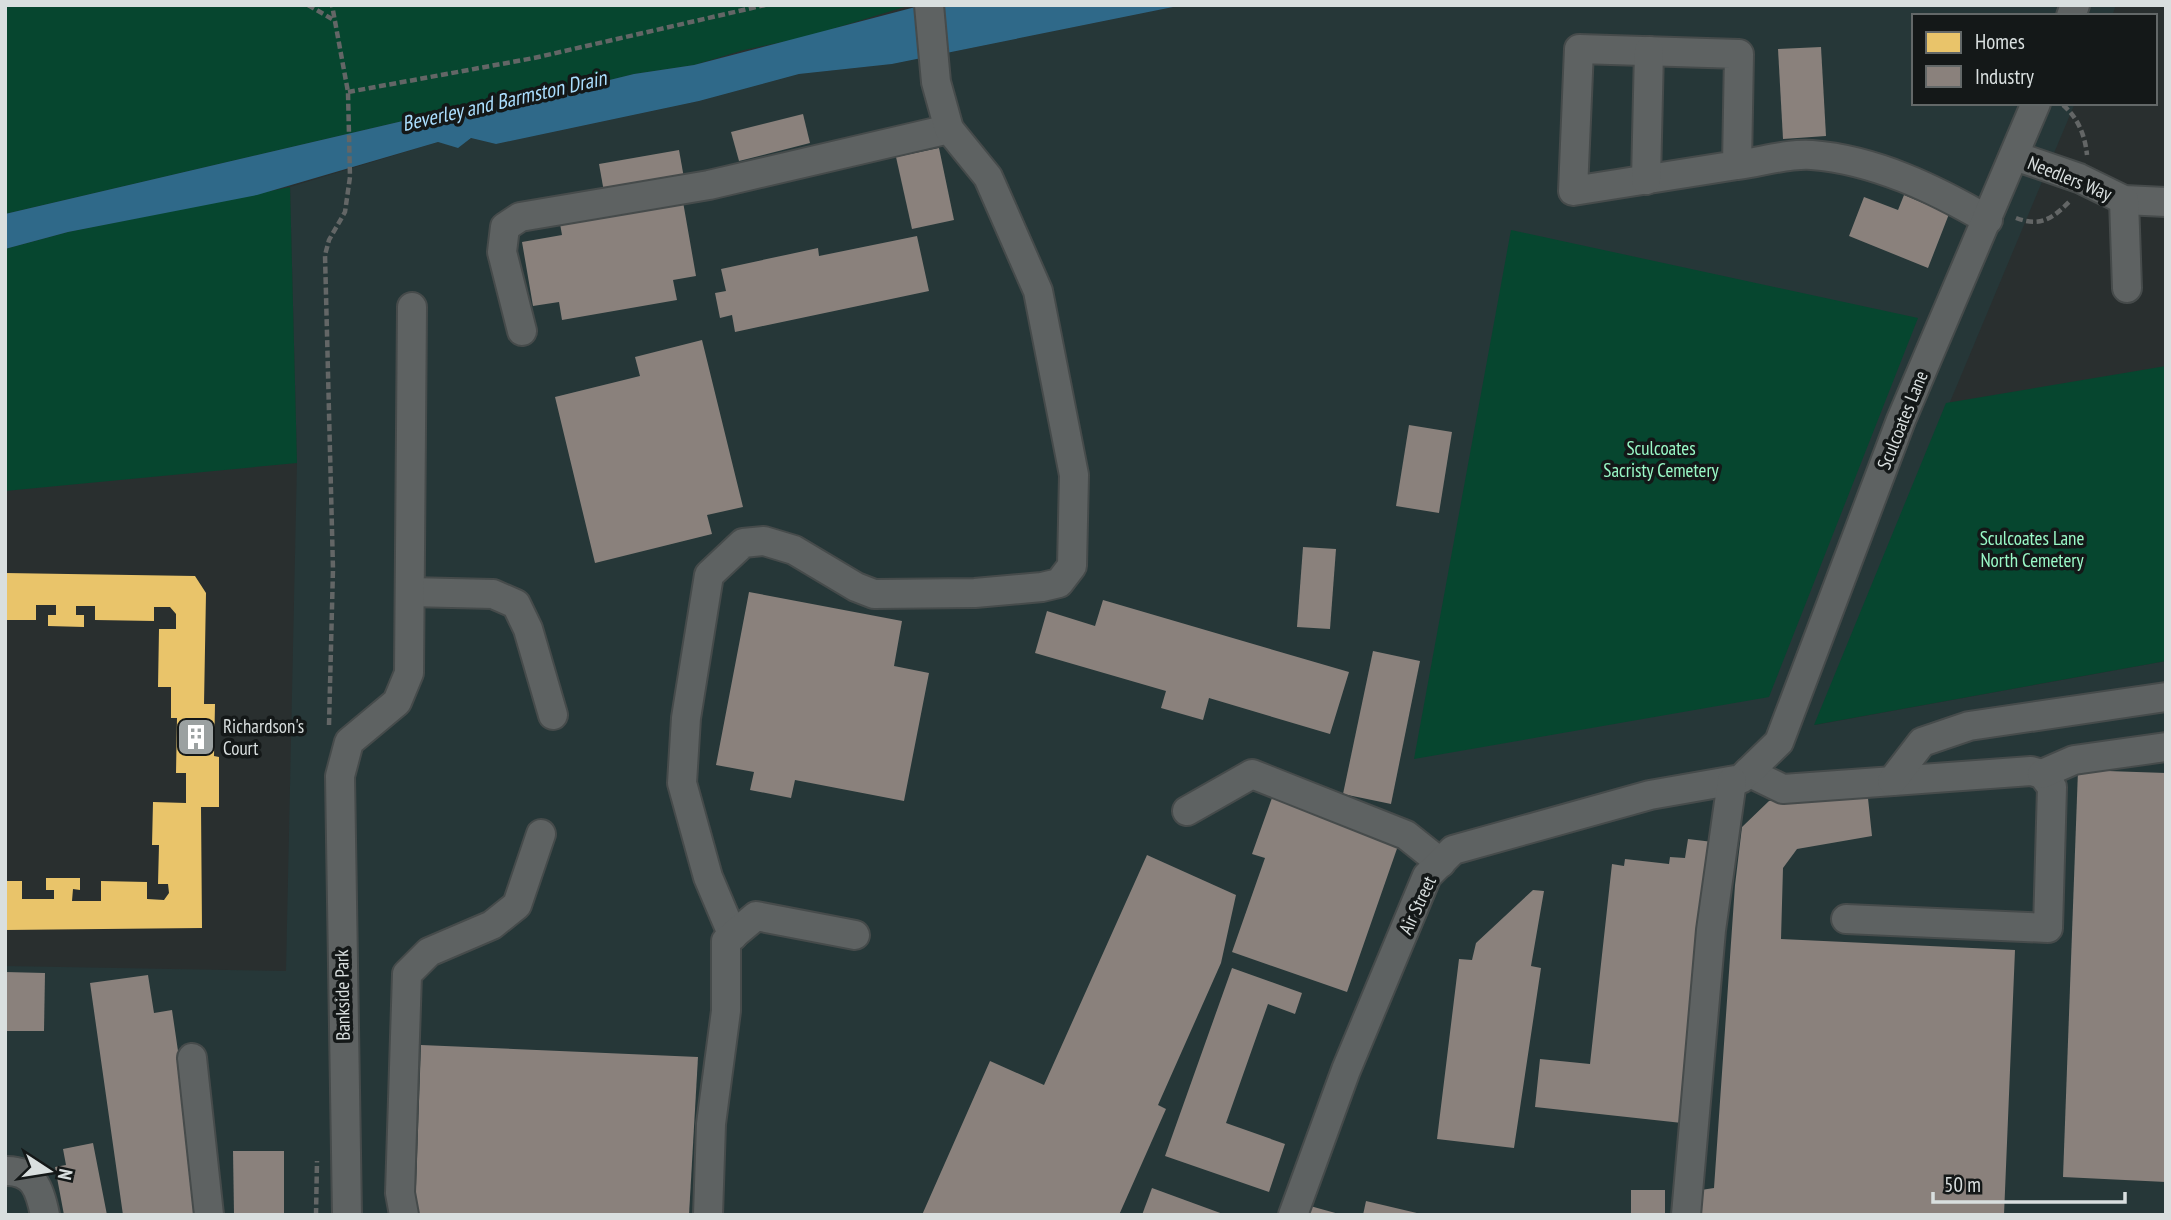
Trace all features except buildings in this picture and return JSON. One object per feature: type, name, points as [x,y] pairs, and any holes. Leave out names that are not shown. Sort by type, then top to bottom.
[{"type":"street","points":[[733,936],[708,877],[682,783],[686,718],[709,575],[743,542],[764,541],[794,550],[856,587],[892,596],[1042,587],[1059,583],[1072,566],[1074,475],[1038,291],[988,177],[949,130],[936,82],[929,5]]},
{"type":"street","points":[[1737,165],[1739,54],[1579,48],[1573,191],[1811,155],[1882,170],[1941,192],[1988,220]]},
{"type":"street","points":[[1646,180],[1649,51]]},
{"type":"street","name":"Sculcoates Lane","points":[[1740,777],[1779,742],[1901,420],[2035,105]]},
{"type":"street","points":[[523,331],[502,252],[505,227],[520,217],[558,208],[709,185],[949,130]]},
{"type":"street","name":"Needlers Way","points":[[2015,156],[2079,178],[2124,200],[2166,202]]},
{"type":"street","name":"Needlers Way","points":[[2124,200],[2127,288]]},
{"type":"street","name":"Bankside Park","points":[[346,1215],[340,776],[349,742],[397,702],[409,673],[412,307]]},
{"type":"street","points":[[410,592],[493,594],[516,604],[528,629],[553,715]]},
{"type":"street","points":[[1892,781],[1922,742],[1969,726],[2166,697]]},
{"type":"street","points":[[2042,774],[2074,760],[2166,747]]},
{"type":"street","points":[[1686,1215],[1711,930],[1740,777],[1783,789],[2031,771],[2042,774],[2052,787],[2048,928],[1846,919]]},
{"type":"street","points":[[1187,811],[1252,774],[1405,835],[1441,863]]},
{"type":"street","name":"Air Street","points":[[1293,1215],[1346,1070],[1427,876],[1453,850],[1650,795],[1740,777]]},
{"type":"street","points":[[404,1215],[400,1193],[407,974],[429,952],[492,925],[517,905],[541,834]]},
{"type":"street","points":[[708,1215],[712,1125],[726,1011],[726,941],[756,916],[855,935]]},
{"type":"street","points":[[192,1058],[209,1215]]},
{"type":"street","points":[[5,1171],[19,1171],[31,1178],[40,1192],[45,1215]]},
{"type":"path","points":[[308,5],[332,19]]},
{"type":"path","points":[[329,730],[333,569],[325,255],[332,233],[345,212],[350,177],[348,92],[332,19],[332,5]]},
{"type":"path","points":[[348,92],[534,58],[765,5]]},
{"type":"path","points":[[316,1215],[317,1147]]},
{"type":"shaded area","points":[[1183,5],[2116,5],[2113,14],[1912,14],[1912,105],[2074,105],[1815,725],[2166,661],[2166,1215],[5,1215],[5,966],[286,971],[297,463],[290,187],[438,142],[458,147],[471,138],[496,144],[699,101],[799,74],[892,64]]},
{"type":"green space","points":[[5,5],[911,5],[806,37],[744,50],[694,65],[634,74],[536,98],[437,113],[5,214]]},
{"type":"green space","points":[[290,187],[297,463],[5,491],[5,249],[68,232]]},
{"type":"green space","name":"Sculcoates Sacristy Cemetery","points":[[1511,230],[1918,318],[1769,697],[1414,759]]},
{"type":"green space","name":"Sculcoates Lane North Cemetery","points":[[2166,366],[2166,661],[1814,725],[1946,403]]},
{"type":"water","points":[[923,5],[1183,5],[892,64],[799,74],[699,101],[496,144],[471,138],[458,148],[438,142],[257,195],[68,232],[5,249],[5,214],[437,113],[536,98],[634,74],[694,65]]},
{"type":"place","name":"Richardson's Court","points":[[196,737]]},
{"type":"water label","name":"Beverley and Barmston Drain","points":[[504,101]]}]
